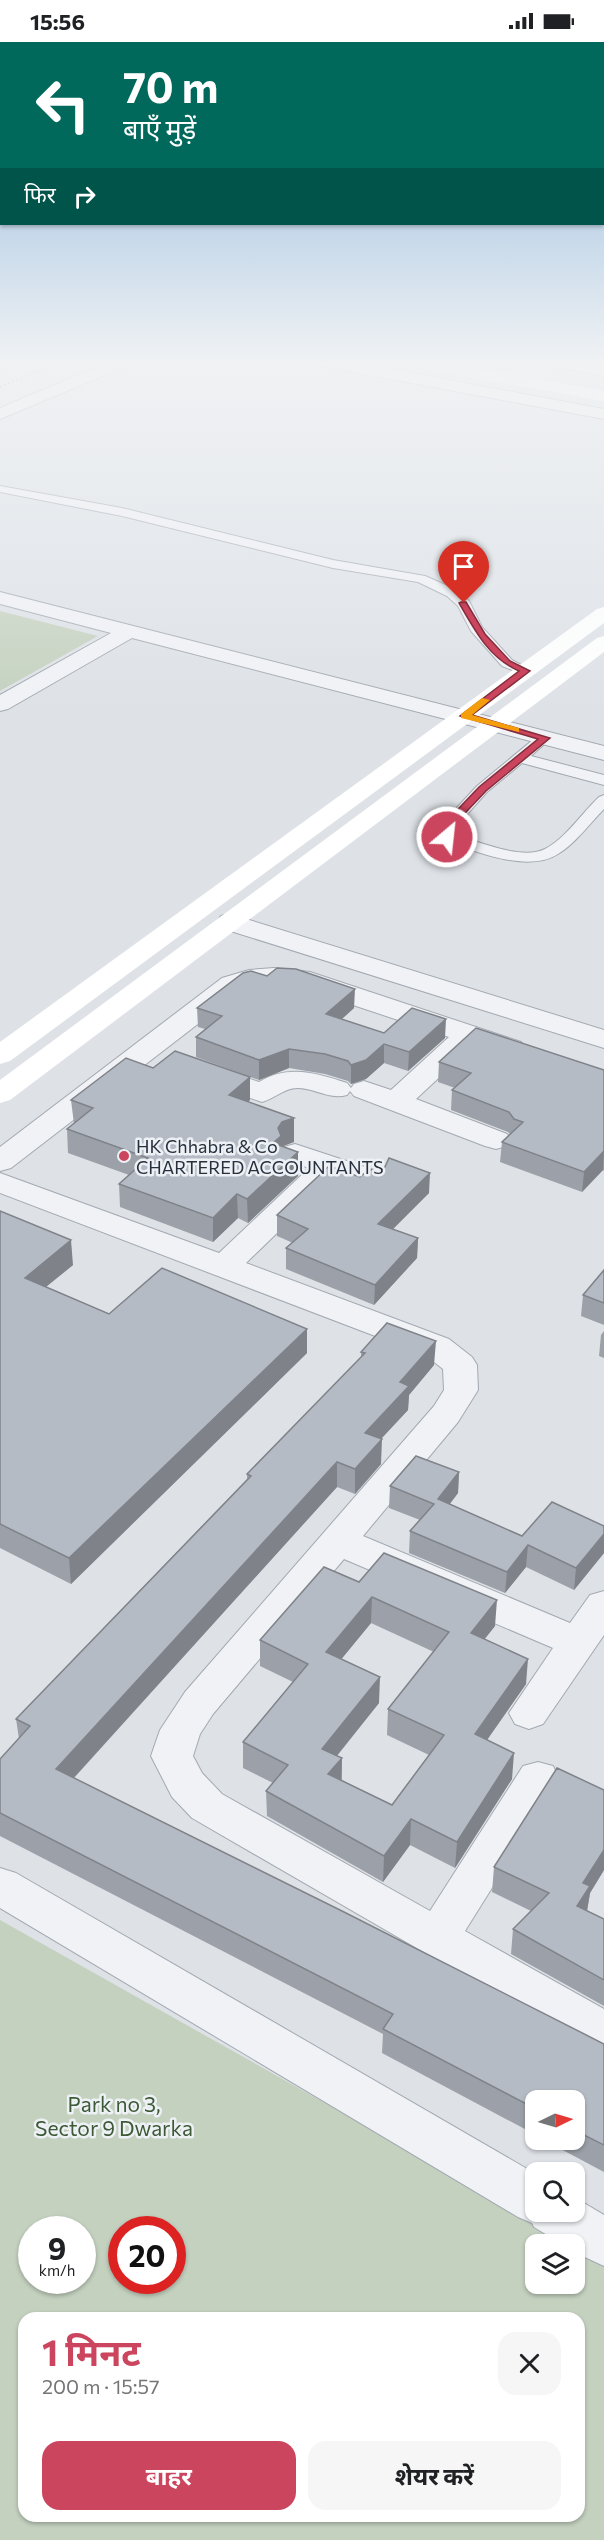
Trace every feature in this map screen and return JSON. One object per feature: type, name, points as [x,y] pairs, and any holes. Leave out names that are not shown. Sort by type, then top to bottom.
[{"type":"street","points":[[0,598],[604,753]]},
{"type":"street","points":[[0,1055],[604,612]]},
{"type":"street","points":[[0,704],[130,631]]},
{"type":"street","points":[[0,1094],[604,642]]},
{"type":"street","points":[[230,922],[604,1039]]},
{"type":"street","points":[[0,1162],[232,984],[248,977],[273,974],[300,978],[537,1056]]},
{"type":"street","points":[[397,1101],[469,1034]]},
{"type":"street","points":[[146,1050],[262,1093]]},
{"type":"street","points":[[239,1112],[273,1084],[293,1078],[304,1079],[397,1101],[496,1140]]},
{"type":"street","points":[[295,1153],[372,1180]]},
{"type":"street","points":[[224,1266],[330,1165]]},
{"type":"street","points":[[0,1182],[437,1347],[460,1365],[461,1390],[446,1414],[199,1703],[181,1730],[172,1756],[188,1785],[207,1806],[604,2033]]},
{"type":"street","points":[[338,1541],[576,1642]]},
{"type":"street","points":[[529,1713],[576,1642],[604,1605]]},
{"type":"street","points":[[437,1938],[538,1778]]},
{"type":"street","points":[[0,1886],[525,2195]]},
{"type":"street","points":[[571,2222],[604,2241]]},
{"type":"lane","points":[[0,489],[122,512],[322,561],[421,579],[452,593],[464,603],[476,628],[507,663],[525,671]]},
{"type":"lane","points":[[545,738],[482,789],[445,829],[447,837],[507,854],[538,856],[550,852],[604,800]]},
{"type":"lane","points":[[520,758],[604,780]]},
{"type":"green space","points":[[0,611],[98,636],[0,691]]},
{"type":"green space","name":"Park no 3, Sector 9 Dwarka","points":[[0,1920],[525,2216],[525,2222],[536,2222],[558,2234],[525,2234],[525,2294],[585,2294],[585,2249],[604,2260],[604,2540],[0,2540]]},
{"type":"building","points":[[277,968],[296,969],[355,989],[326,1014],[384,1033],[412,1008],[446,1019],[409,1052],[384,1044],[366,1060],[351,1065],[348,1061],[325,1054],[289,1049],[259,1060],[196,1037],[222,1016],[197,1008],[243,973],[251,971],[267,976]]},
{"type":"building","points":[[476,1028],[604,1070],[604,1151],[584,1172],[502,1142],[523,1122],[514,1119],[509,1112],[452,1090],[471,1073],[439,1062]]},
{"type":"building","points":[[175,1051],[250,1077],[229,1095],[294,1118],[282,1122],[278,1128],[281,1136],[273,1143],[298,1152],[247,1199],[237,1194],[213,1218],[119,1184],[148,1158],[67,1129],[93,1108],[71,1100],[126,1058],[153,1068]]},
{"type":"building","points":[[389,1158],[430,1173],[378,1224],[418,1238],[375,1285],[286,1248],[308,1229],[277,1215],[329,1166],[360,1177],[368,1170],[384,1169]]},
{"type":"building","points":[[0,1211],[71,1240],[25,1278],[109,1314],[162,1268],[307,1329],[69,1558],[0,1524]]},
{"type":"building","points":[[604,1270],[604,1303],[583,1295]]},
{"type":"building","points":[[387,1323],[436,1341],[400,1382],[409,1386],[365,1433],[382,1439],[355,1469],[337,1462],[56,1769],[604,2044],[604,2145],[585,2136],[585,2090],[525,2090],[525,2103],[383,2029],[393,2014],[0,1813],[0,1759],[30,1726],[16,1719],[251,1476],[247,1474],[365,1353],[361,1352]]},
{"type":"building","points":[[416,1456],[459,1472],[438,1499],[522,1536],[552,1502],[604,1526],[604,1534],[576,1568],[528,1545],[507,1572],[410,1531],[434,1504],[390,1486]]},
{"type":"building","points":[[384,1553],[497,1600],[471,1633],[528,1659],[475,1734],[514,1753],[457,1842],[411,1819],[384,1856],[266,1791],[288,1765],[243,1742],[308,1664],[260,1640],[324,1567],[359,1582]],"holes":[[[372,1597],[449,1632],[388,1709],[444,1735],[392,1805],[328,1774],[342,1758],[322,1749],[380,1677],[326,1652]]]},
{"type":"building","points":[[557,1768],[604,1790],[604,1850],[583,1883],[590,1886],[577,1906],[604,1919],[604,1980],[513,1929],[549,1893],[494,1867]]},
{"type":"slow traffic","points":[[486,700],[464,716],[516,730]]},
{"type":"place","name":"HK Chhabra & Co CHARTERED ACCOUNTANTS","points":[[124,1156]]},
{"type":"route","points":[[447,837],[445,829],[482,789],[545,738],[464,716],[525,671],[507,663],[481,635],[464,603]]}]
